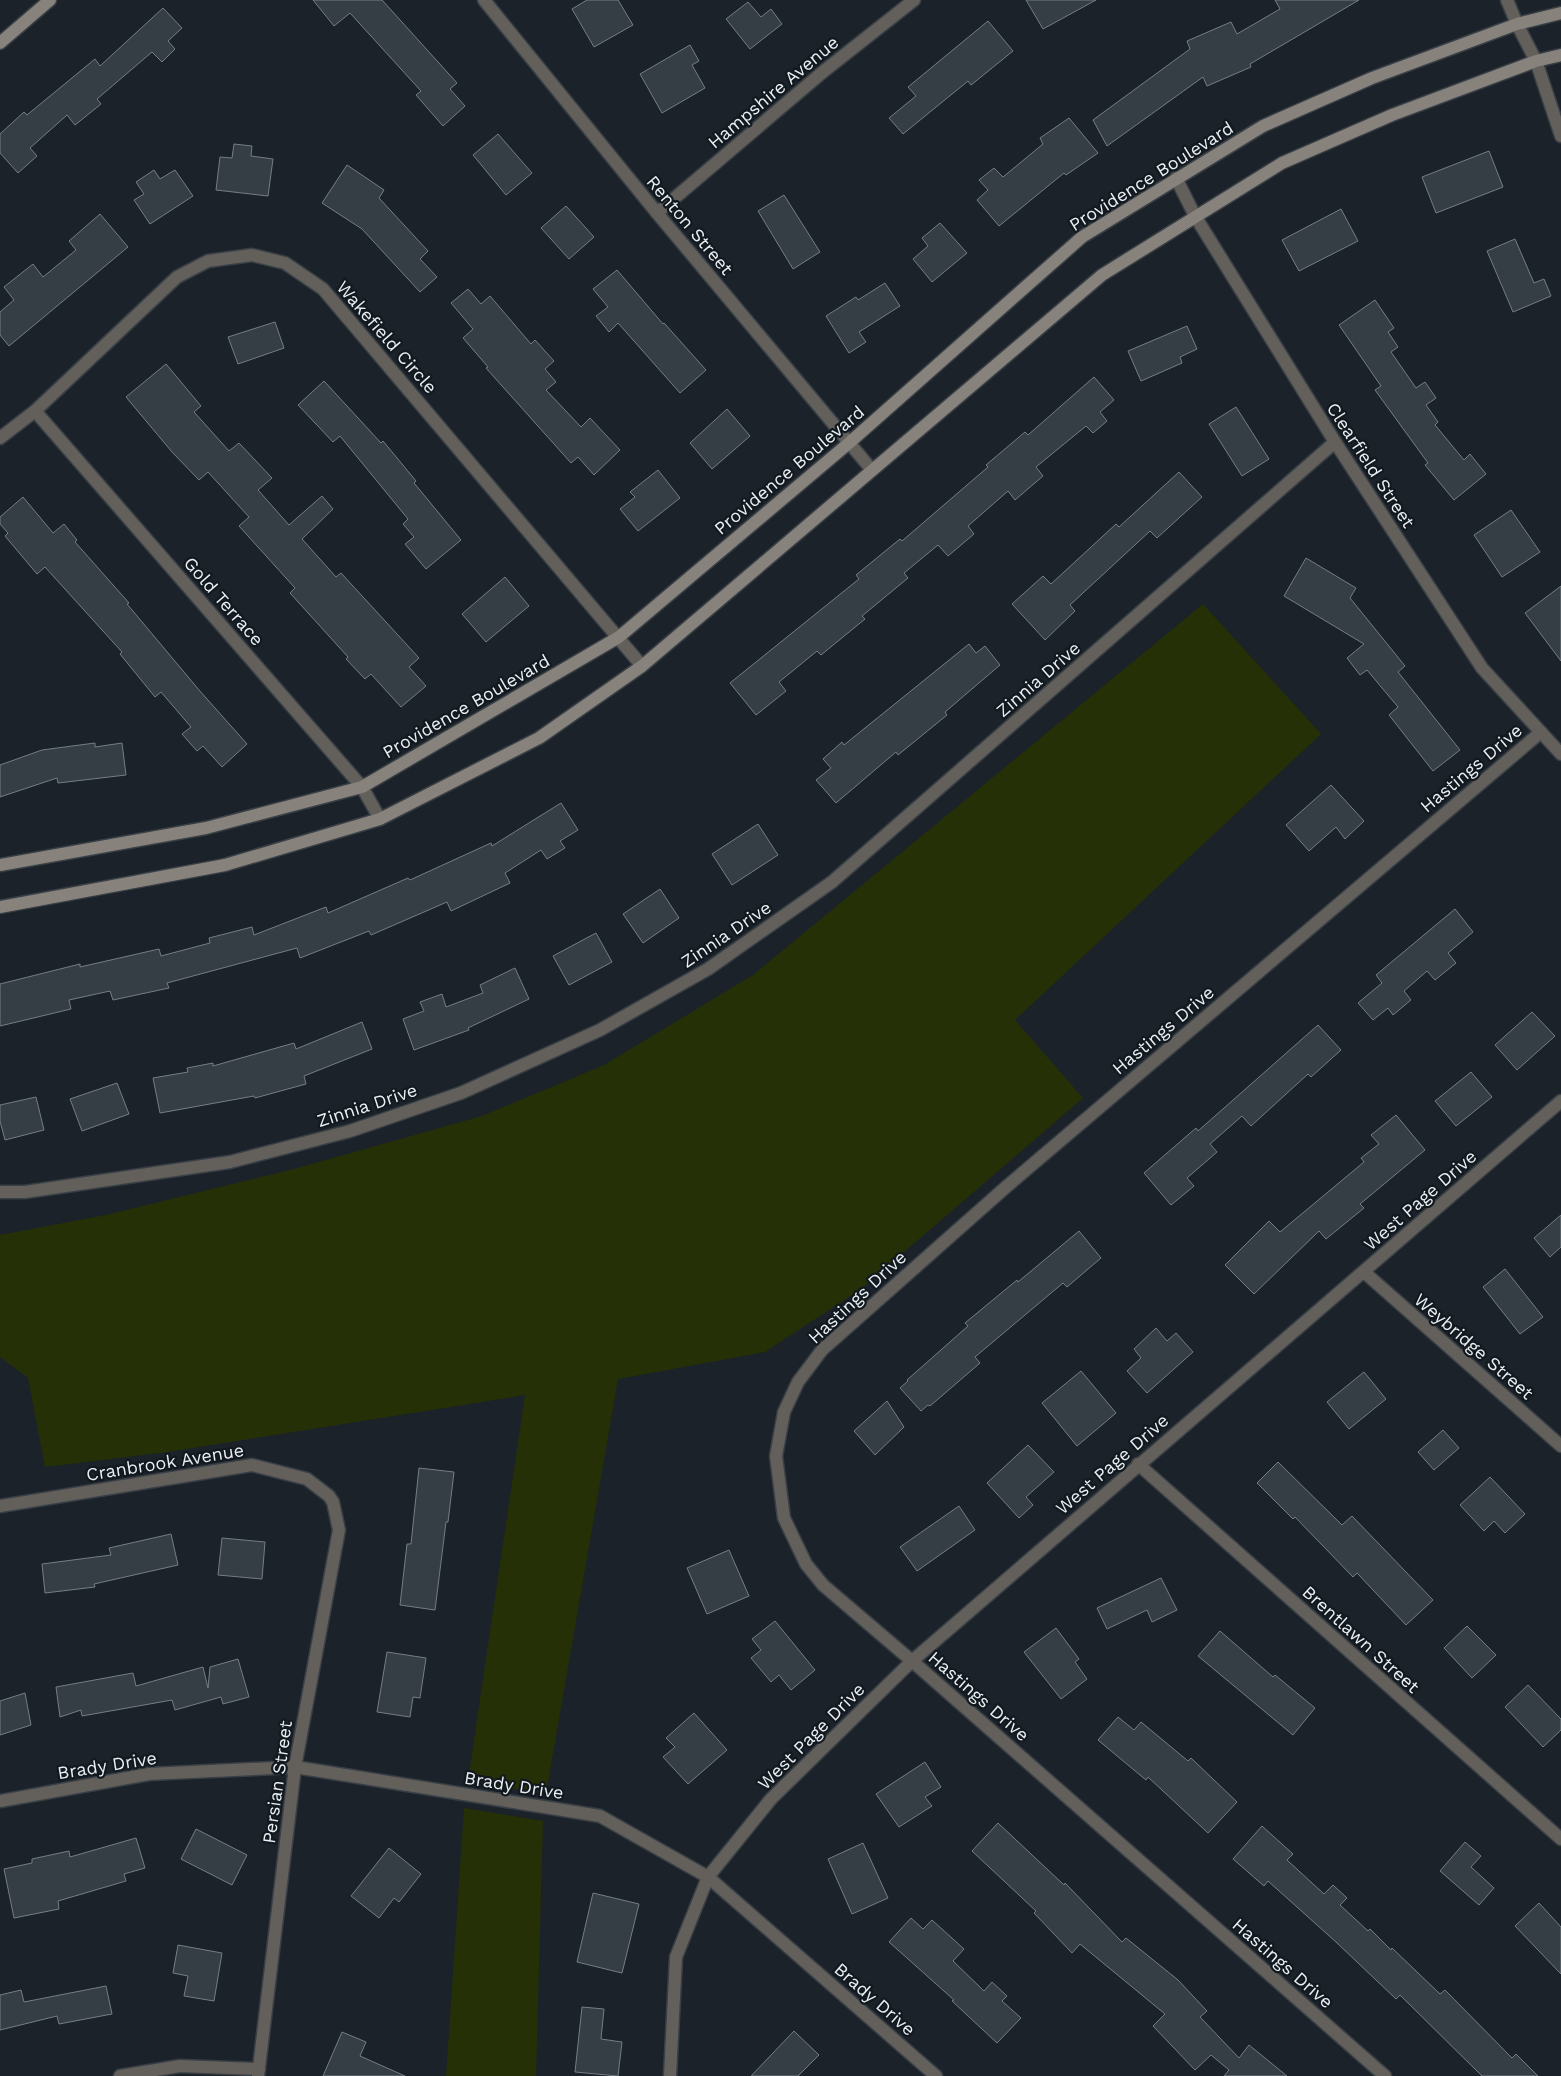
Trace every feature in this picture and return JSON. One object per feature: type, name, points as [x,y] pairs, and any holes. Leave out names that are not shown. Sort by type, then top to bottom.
[{"type":"main road","points":[[0,43],[50,0]]},
{"type":"main road","name":"Providence Boulevard","points":[[0,865],[206,828],[362,787],[619,638],[849,442],[1082,237],[1263,126],[1372,78],[1517,24],[1561,13]]},
{"type":"main road","points":[[0,907],[225,865],[380,819],[539,738],[642,666],[1102,275],[1282,163],[1392,116],[1536,61],[1561,55]]},
{"type":"street","name":"Renton Street","points":[[484,0],[657,213],[872,470]]},
{"type":"street","name":"Hampshire Avenue","points":[[657,213],[824,71],[914,0]]},
{"type":"street","points":[[1507,0],[1536,61],[1561,136]]},
{"type":"street","name":"Clearfield Street","points":[[1176,178],[1195,216],[1335,442],[1482,668],[1561,754]]},
{"type":"street","name":"Wakefield Circle","points":[[0,438],[35,411],[177,277],[208,261],[252,256],[285,263],[323,289],[642,666]]},
{"type":"street","name":"Gold Terrace","points":[[35,411],[362,787],[380,819]]},
{"type":"street","name":"Zinnia Drive","points":[[0,1192],[25,1192],[230,1162],[350,1131],[461,1093],[608,1026],[708,970],[832,882],[1335,442]]},
{"type":"street","name":"Hastings Drive","points":[[1385,2076],[912,1661],[823,1586],[806,1564],[784,1518],[776,1456],[784,1412],[798,1382],[822,1350],[1006,1186],[1541,732]]},
{"type":"street","name":"West Page Drive","points":[[670,2076],[676,1957],[708,1876],[771,1798],[912,1661],[1561,1100]]},
{"type":"street","name":"Weybridge Street","points":[[1364,1272],[1561,1446]]},
{"type":"street","name":"Brentlawn Street","points":[[1138,1464],[1561,1839]]},
{"type":"street","name":"Cranbrook Avenue","points":[[0,1506],[252,1465],[307,1479],[330,1496]]},
{"type":"street","name":"Persian Street","points":[[259,2072],[295,1767],[339,1530],[330,1496]]},
{"type":"street","name":"Brady Drive","points":[[0,1801],[149,1774],[295,1767],[600,1816],[708,1876],[936,2076]]},
{"type":"street","points":[[120,2076],[180,2066],[259,2072]]},
{"type":"green space","points":[[1203,604],[1321,734],[1015,1020],[1083,1098],[861,1289],[765,1352],[618,1379],[546,1794],[468,1781],[525,1395],[168,1452],[45,1467],[28,1378],[0,1357],[0,1235],[106,1215],[294,1169],[482,1116],[604,1065],[753,975]]},
{"type":"green space","points":[[464,1808],[543,1821],[536,2076],[446,2076]]},
{"type":"building","points":[[313,0],[382,0],[457,83],[450,89],[465,106],[443,126],[416,95],[421,91],[350,13],[334,26]]},
{"type":"building","points":[[587,0],[618,0],[633,25],[594,47],[572,9]]},
{"type":"building","points":[[1026,0],[1096,0],[1043,29]]},
{"type":"building","points":[[1275,0],[1359,0],[1250,64],[1251,67],[1207,86],[1203,77],[1107,146],[1093,120],[1190,49],[1187,41],[1231,22],[1237,34],[1280,9]]},
{"type":"building","points":[[748,2],[761,17],[771,9],[782,24],[750,49],[726,19]]},
{"type":"building","points":[[163,8],[182,28],[168,41],[175,49],[162,62],[152,52],[97,99],[101,104],[75,125],[67,115],[30,148],[37,156],[18,173],[0,153],[0,134],[24,112],[27,115],[95,59],[100,66]]},
{"type":"building","points":[[988,21],[1013,51],[971,85],[968,81],[903,134],[889,118],[916,96],[908,87]]},
{"type":"building","points":[[690,45],[699,61],[692,65],[705,88],[662,113],[640,74]]},
{"type":"building","points":[[1069,118],[1098,153],[1066,175],[1064,173],[999,226],[977,200],[988,190],[979,180],[994,168],[1003,177],[1043,144],[1040,138]]},
{"type":"building","points":[[498,134],[532,173],[506,195],[473,155]]},
{"type":"building","points":[[234,144],[252,146],[251,156],[273,159],[268,196],[216,190],[220,157],[232,158]]},
{"type":"building","points":[[1489,151],[1503,187],[1436,213],[1422,177]]},
{"type":"building","points":[[347,165],[384,190],[379,198],[428,251],[420,259],[437,277],[420,292],[362,229],[322,203]]},
{"type":"building","points":[[154,170],[160,179],[175,170],[193,196],[150,224],[134,200],[144,194],[136,182]]},
{"type":"building","points":[[784,195],[820,252],[793,269],[758,211]]},
{"type":"building","points":[[566,206],[594,237],[569,259],[541,228]]},
{"type":"building","points":[[1341,209],[1358,241],[1299,271],[1282,240]]},
{"type":"building","points":[[100,214],[128,247],[9,346],[0,335],[0,312],[14,300],[4,287],[33,264],[43,277],[76,250],[69,241]]},
{"type":"building","points":[[940,223],[967,253],[932,282],[913,259],[928,246],[922,238]]},
{"type":"building","points":[[1515,239],[1534,283],[1544,279],[1551,296],[1513,312],[1487,251]]},
{"type":"building","points":[[617,270],[663,324],[706,370],[680,393],[618,323],[609,332],[596,316],[608,307],[593,289]]},
{"type":"building","points":[[885,283],[900,306],[859,332],[866,342],[849,353],[826,316],[856,297],[858,300]]},
{"type":"building","points":[[468,289],[481,304],[490,296],[531,344],[535,340],[554,361],[545,369],[556,382],[546,390],[581,427],[590,418],[620,450],[594,475],[578,457],[571,463],[486,368],[488,367],[463,338],[473,329],[451,303]]},
{"type":"building","points":[[1375,300],[1394,328],[1388,332],[1398,347],[1391,352],[1416,388],[1425,382],[1436,398],[1426,405],[1438,422],[1435,425],[1464,460],[1470,454],[1486,474],[1454,500],[1425,465],[1428,463],[1375,390],[1381,386],[1339,325]]},
{"type":"building","points":[[275,322],[284,348],[238,364],[228,337]]},
{"type":"building","points":[[1187,326],[1197,349],[1180,357],[1182,363],[1141,381],[1128,351]]},
{"type":"building","points":[[166,364],[201,406],[194,412],[229,451],[239,443],[272,478],[258,490],[289,525],[322,496],[333,509],[302,539],[336,577],[341,573],[419,658],[409,667],[426,686],[401,707],[371,674],[365,679],[346,659],[348,657],[290,593],[295,588],[239,526],[249,517],[208,472],[199,480],[172,452],[126,397]]},
{"type":"building","points":[[1094,377],[1114,400],[1100,412],[1107,421],[1093,433],[1086,426],[1036,467],[1043,476],[1015,500],[1008,491],[968,526],[974,534],[948,556],[938,545],[904,573],[908,578],[862,616],[865,619],[821,655],[817,651],[779,682],[786,691],[756,715],[730,683],[859,579],[856,575],[900,539],[902,541],[988,467],[986,465],[1025,432],[1028,435]]},
{"type":"building","points":[[324,381],[381,443],[383,441],[416,481],[414,483],[461,540],[426,569],[405,544],[414,537],[403,524],[408,519],[340,436],[333,442],[298,405]]},
{"type":"building","points":[[1236,407],[1269,459],[1242,476],[1209,424]]},
{"type":"building","points":[[727,409],[750,436],[712,469],[690,443]]},
{"type":"building","points":[[658,470],[680,498],[638,531],[620,509],[635,497],[630,492]]},
{"type":"building","points":[[1179,472],[1202,497],[1157,538],[1150,531],[1070,605],[1075,611],[1045,640],[1012,604],[1043,576],[1051,584],[1116,524],[1119,527]]},
{"type":"building","points":[[23,497],[53,533],[64,524],[77,540],[75,542],[129,603],[127,604],[247,744],[222,767],[203,746],[197,751],[182,734],[191,727],[161,692],[155,697],[120,654],[122,652],[45,567],[37,574],[5,536],[8,533],[0,524],[0,517]]},
{"type":"building","points":[[1511,510],[1540,552],[1502,577],[1474,535]]},
{"type":"building","points":[[1306,558],[1356,588],[1350,598],[1405,666],[1398,672],[1460,750],[1433,771],[1389,715],[1398,707],[1367,670],[1360,675],[1347,658],[1364,644],[1284,596]]},
{"type":"building","points":[[505,577],[529,606],[486,642],[462,614]]},
{"type":"building","points":[[1561,586],[1561,661],[1525,613]]},
{"type":"building","points":[[969,644],[976,653],[985,646],[1000,665],[945,712],[947,715],[898,755],[896,752],[836,803],[816,780],[831,768],[823,759],[842,742],[844,745]]},
{"type":"building","points":[[95,743],[95,747],[122,743],[126,775],[58,783],[57,778],[0,797],[0,765],[42,750]]},
{"type":"building","points":[[1331,785],[1364,821],[1345,839],[1336,827],[1309,851],[1286,825]]},
{"type":"building","points":[[561,803],[578,830],[560,841],[565,848],[547,859],[541,850],[505,873],[510,883],[451,911],[447,902],[371,935],[369,931],[300,958],[297,948],[167,983],[169,988],[113,1000],[110,991],[69,1000],[71,1009],[0,1026],[0,984],[80,964],[80,967],[159,949],[161,956],[210,943],[209,938],[252,927],[254,935],[326,907],[328,913],[408,878],[410,880],[491,843],[492,846]]},
{"type":"building","points":[[758,824],[778,855],[732,885],[712,854]]},
{"type":"building","points":[[660,889],[679,918],[643,943],[623,914]]},
{"type":"building","points":[[1455,909],[1473,932],[1448,953],[1456,963],[1435,980],[1427,971],[1404,991],[1411,1000],[1393,1015],[1388,1008],[1373,1020],[1358,1003],[1382,983],[1376,975]]},
{"type":"building","points":[[596,933],[612,962],[569,985],[553,956]]},
{"type":"building","points":[[515,968],[529,999],[468,1028],[469,1030],[414,1050],[403,1019],[424,1011],[420,1002],[442,994],[446,1007],[483,993],[480,985]]},
{"type":"building","points":[[1532,1012],[1555,1036],[1517,1070],[1495,1045]]},
{"type":"building","points":[[362,1022],[372,1049],[304,1076],[306,1084],[255,1098],[254,1096],[160,1113],[153,1078],[188,1072],[187,1068],[213,1063],[213,1066],[294,1043],[296,1049]]},
{"type":"building","points":[[1318,1025],[1341,1050],[1311,1077],[1308,1074],[1251,1126],[1242,1116],[1210,1144],[1217,1152],[1187,1178],[1194,1186],[1171,1205],[1144,1173],[1196,1128],[1198,1131]]},
{"type":"building","points":[[1471,1072],[1492,1097],[1456,1126],[1435,1101]]},
{"type":"building","points":[[117,1083],[129,1114],[82,1131],[70,1099]]},
{"type":"building","points":[[36,1097],[44,1130],[5,1140],[0,1121],[0,1105]]},
{"type":"building","points":[[1396,1115],[1425,1150],[1360,1204],[1364,1208],[1326,1239],[1319,1231],[1254,1294],[1225,1265],[1269,1221],[1280,1232],[1364,1162],[1361,1158],[1379,1144],[1371,1135]]},
{"type":"building","points":[[1561,1215],[1561,1247],[1550,1257],[1534,1238]]},
{"type":"building","points":[[1079,1231],[1101,1258],[1067,1287],[1063,1283],[975,1357],[980,1363],[930,1406],[928,1405],[921,1411],[900,1388],[907,1380],[968,1326],[965,1323]]},
{"type":"building","points":[[1505,1269],[1543,1317],[1520,1334],[1483,1287]]},
{"type":"building","points":[[1156,1328],[1167,1341],[1176,1333],[1193,1352],[1147,1393],[1127,1371],[1141,1358],[1134,1349]]},
{"type":"building","points":[[1081,1371],[1116,1413],[1077,1446],[1042,1403]]},
{"type":"building","points":[[1364,1372],[1386,1399],[1349,1429],[1327,1402]]},
{"type":"building","points":[[887,1401],[904,1427],[875,1455],[854,1431]]},
{"type":"building","points":[[1443,1430],[1459,1448],[1434,1470],[1418,1452]]},
{"type":"building","points":[[1028,1445],[1054,1472],[1026,1497],[1033,1505],[1019,1518],[987,1483]]},
{"type":"building","points":[[1278,1462],[1342,1525],[1352,1516],[1433,1600],[1406,1625],[1357,1573],[1353,1577],[1295,1517],[1293,1519],[1257,1483]]},
{"type":"building","points":[[419,1468],[454,1472],[435,1610],[400,1605],[407,1544],[411,1544]]},
{"type":"building","points":[[1490,1477],[1525,1514],[1505,1533],[1494,1521],[1484,1531],[1460,1505]]},
{"type":"building","points":[[959,1506],[975,1530],[917,1571],[900,1547]]},
{"type":"building","points":[[171,1534],[178,1565],[94,1584],[95,1587],[45,1593],[42,1564],[111,1555],[109,1548]]},
{"type":"building","points":[[222,1538],[265,1542],[262,1579],[218,1575]]},
{"type":"building","points":[[729,1550],[749,1596],[707,1614],[687,1568]]},
{"type":"building","points":[[1161,1578],[1177,1610],[1152,1622],[1147,1610],[1107,1629],[1097,1608]]},
{"type":"building","points":[[775,1621],[815,1670],[791,1690],[779,1675],[771,1682],[751,1658],[761,1650],[752,1639]]},
{"type":"building","points":[[1467,1626],[1496,1655],[1472,1678],[1444,1648]]},
{"type":"building","points":[[1056,1628],[1079,1659],[1075,1662],[1087,1679],[1061,1699],[1024,1652]]},
{"type":"building","points":[[1220,1631],[1273,1677],[1275,1675],[1315,1708],[1293,1735],[1198,1656]]},
{"type":"building","points":[[387,1652],[426,1658],[420,1698],[413,1697],[410,1717],[377,1712]]},
{"type":"building","points":[[238,1659],[249,1697],[223,1704],[221,1697],[175,1710],[172,1700],[82,1716],[81,1710],[60,1717],[56,1687],[133,1673],[136,1686],[203,1667],[208,1688],[210,1667]]},
{"type":"building","points":[[1528,1685],[1561,1719],[1561,1730],[1543,1747],[1505,1707]]},
{"type":"building","points":[[25,1693],[31,1725],[0,1735],[0,1701]]},
{"type":"building","points":[[694,1713],[727,1750],[688,1784],[663,1757],[675,1747],[666,1738]]},
{"type":"building","points":[[1118,1717],[1134,1730],[1141,1722],[1188,1761],[1191,1758],[1237,1802],[1208,1833],[1148,1777],[1146,1780],[1098,1740]]},
{"type":"building","points":[[925,1762],[941,1787],[925,1797],[932,1806],[899,1827],[876,1794]]},
{"type":"building","points":[[998,1823],[1064,1885],[1065,1883],[1122,1942],[1126,1938],[1178,1980],[1207,2011],[1200,2017],[1239,2058],[1249,2045],[1287,2076],[1224,2076],[1229,2070],[1211,2055],[1195,2070],[1153,2026],[1165,2014],[1080,1944],[1072,1953],[1034,1913],[1036,1911],[972,1851]]},
{"type":"building","points":[[1262,1826],[1293,1854],[1287,1860],[1324,1894],[1333,1885],[1347,1898],[1340,1905],[1368,1931],[1370,1929],[1391,1950],[1392,1948],[1440,1994],[1445,1990],[1512,2058],[1516,2054],[1538,2076],[1482,2076],[1400,1995],[1396,1999],[1268,1881],[1264,1886],[1233,1859]]},
{"type":"building","points":[[196,1829],[247,1855],[232,1885],[181,1859]]},
{"type":"building","points":[[136,1838],[145,1868],[124,1874],[126,1881],[58,1901],[59,1909],[14,1918],[4,1869],[32,1863],[32,1859],[69,1851],[70,1857]]},
{"type":"building","points":[[1465,1842],[1481,1856],[1471,1867],[1494,1888],[1479,1905],[1440,1871]]},
{"type":"building","points":[[863,1843],[888,1898],[852,1914],[828,1859]]},
{"type":"building","points":[[389,1848],[421,1874],[399,1902],[394,1898],[379,1918],[351,1896]]},
{"type":"building","points":[[593,1893],[639,1904],[622,1973],[577,1962]]},
{"type":"building","points":[[1539,1903],[1561,1927],[1561,1974],[1515,1926]]},
{"type":"building","points":[[911,1918],[923,1929],[932,1920],[964,1949],[953,1961],[984,1991],[992,1982],[1007,1996],[1002,2001],[1021,2018],[997,2043],[952,2001],[954,2000],[889,1942]]},
{"type":"building","points":[[178,1945],[222,1953],[214,2001],[184,1996],[188,1976],[173,1973]]},
{"type":"building","points":[[106,1986],[112,2014],[59,2024],[57,2016],[0,2030],[0,1995],[21,1990],[24,2002]]},
{"type":"building","points":[[582,2007],[604,2009],[601,2039],[622,2042],[618,2076],[575,2072]]},
{"type":"building","points":[[794,2031],[819,2055],[798,2076],[751,2076]]},
{"type":"building","points":[[342,2032],[366,2042],[360,2056],[405,2076],[323,2076]]}]
